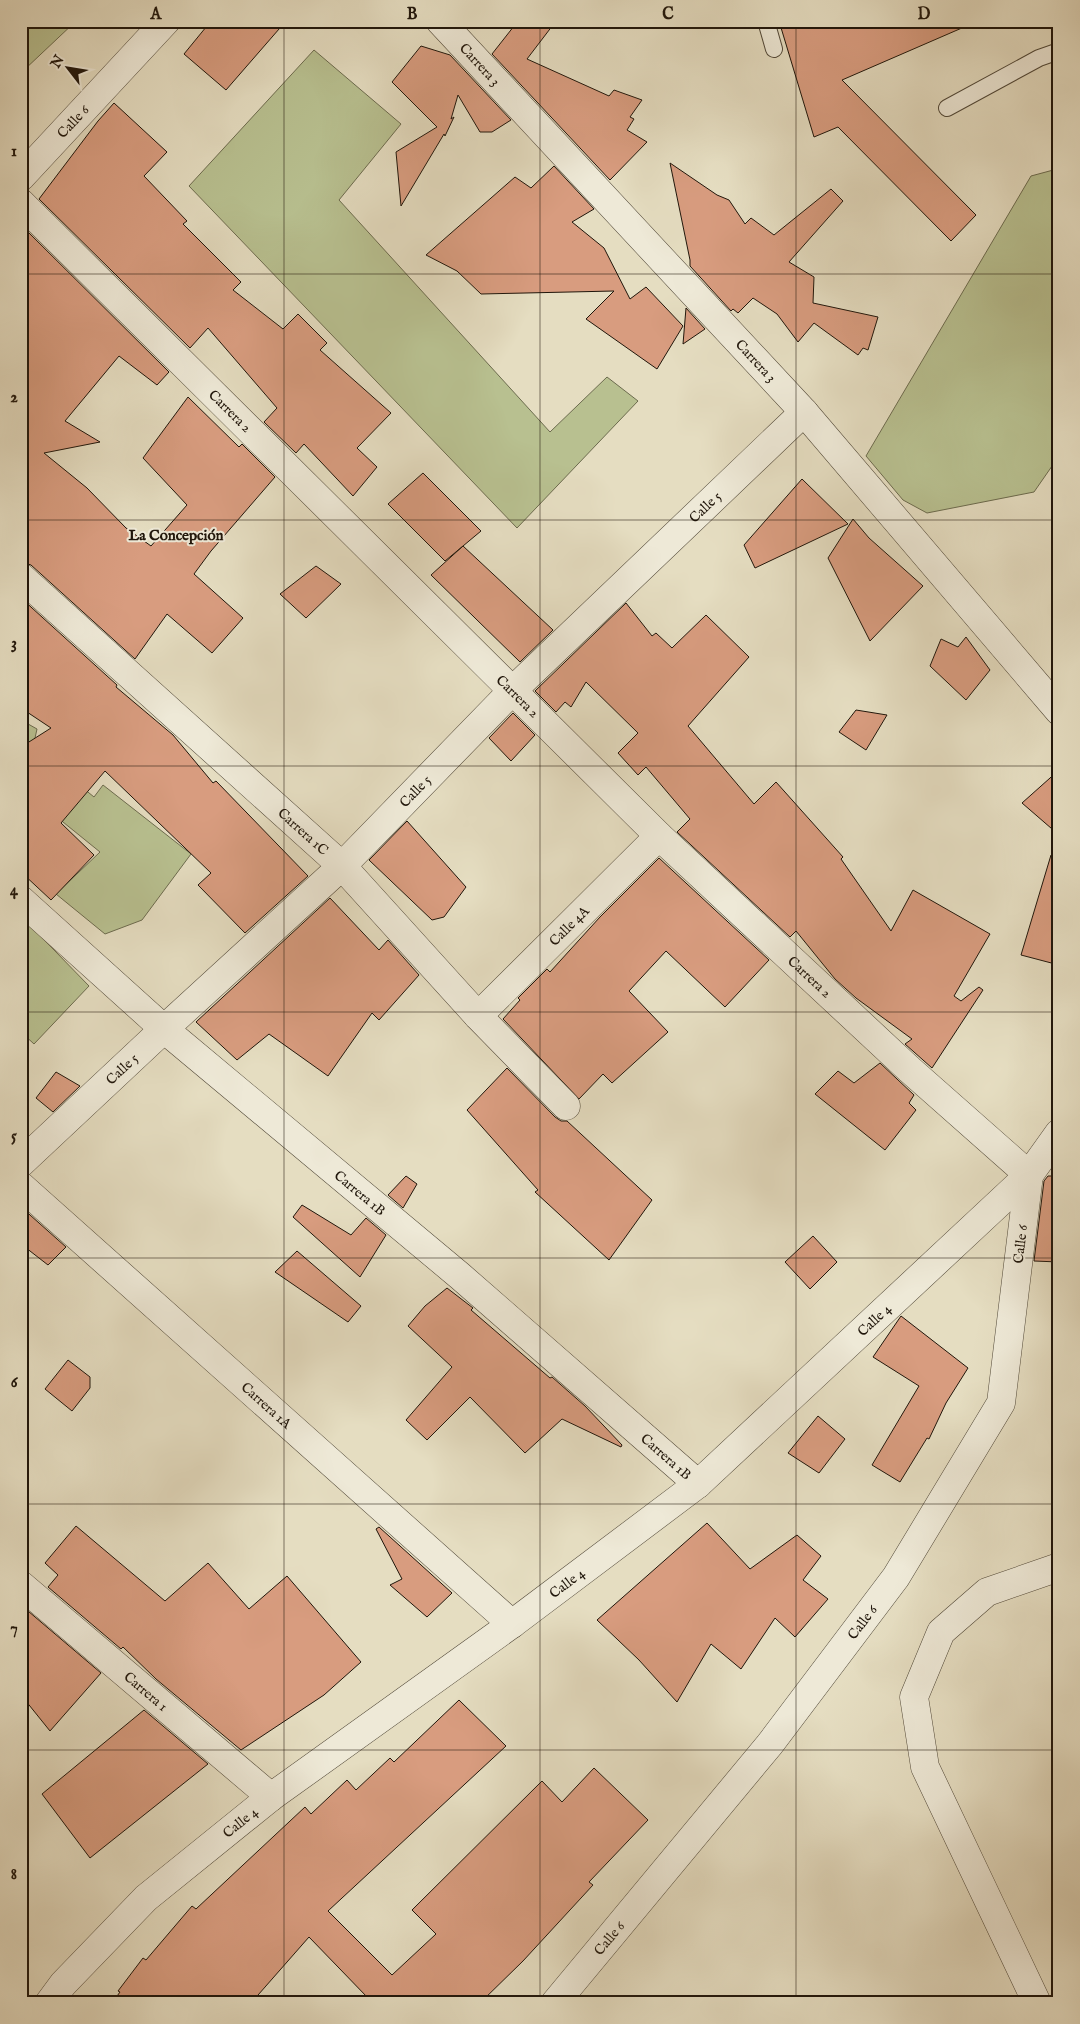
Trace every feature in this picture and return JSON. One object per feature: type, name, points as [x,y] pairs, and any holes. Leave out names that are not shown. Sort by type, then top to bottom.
[{"type":"street","name":"Calle 6","points":[[21,177],[166,21]]},
{"type":"street","name":"Carrera 3","points":[[440,21],[804,412],[1059,712]]},
{"type":"street","name":"Carrera 2","points":[[21,203],[659,836],[909,1069],[1029,1175]]},
{"type":"street","name":"Calle 5","points":[[21,1163],[342,866],[513,690],[804,412]]},
{"type":"street","name":"Carrera 1C","points":[[21,577],[342,866],[478,1016],[566,1106]]},
{"type":"street","name":"Calle 4A","points":[[478,1016],[659,836]]},
{"type":"street","name":"Carrera 1B","points":[[21,900],[164,1029],[460,1276],[698,1484]]},
{"type":"street","name":"Calle 4","points":[[49,2003],[63,1984],[146,1898],[272,1797],[512,1624],[698,1484],[1029,1175],[1059,1133]]},
{"type":"street","name":"Calle 6","points":[[555,2003],[770,1744],[896,1577],[1001,1404],[1029,1175]]},
{"type":"street","name":"Carrera 1A","points":[[21,1186],[512,1624]]},
{"type":"street","points":[[1036,2003],[924,1767],[914,1697],[941,1632],[987,1592],[1059,1568]]},
{"type":"street","name":"Carrera 1","points":[[21,1585],[272,1797]]},
{"type":"lane","points":[[766,21],[774,49]]},
{"type":"lane","points":[[948,108],[1039,58],[1059,51]]},
{"type":"green space","points":[[21,21],[76,21],[23,71],[21,65]]},
{"type":"green space","points":[[314,50],[401,124],[339,200],[550,432],[607,377],[638,401],[517,528],[189,186]]},
{"type":"green space","points":[[1057,169],[1059,173],[1059,456],[1034,492],[927,513],[903,500],[866,456],[1031,176]]},
{"type":"green space","points":[[21,720],[37,729],[33,747],[94,797],[103,785],[191,854],[142,920],[105,934],[56,894],[100,852],[21,788]]},
{"type":"green space","points":[[21,916],[89,986],[34,1044],[21,1032]]},
{"type":"building","points":[[211,21],[286,21],[226,90],[184,54]]},
{"type":"building","points":[[518,21],[556,21],[527,59],[609,96],[614,90],[642,100],[630,117],[634,119],[627,130],[647,142],[610,180],[492,54]]},
{"type":"building","points":[[779,21],[978,21],[842,80],[976,215],[951,241],[838,127],[814,137]]},
{"type":"building","points":[[421,46],[450,55],[511,120],[492,132],[480,132],[458,95],[451,119],[454,117],[445,136],[444,134],[401,206],[396,152],[437,127],[392,82]]},
{"type":"building","points":[[114,103],[167,152],[144,176],[187,221],[183,224],[241,282],[233,290],[283,329],[298,314],[327,343],[320,350],[391,413],[357,448],[377,467],[353,496],[304,444],[296,453],[264,422],[277,408],[208,328],[190,348],[39,199],[98,121]]},
{"type":"building","points":[[670,163],[717,195],[729,200],[745,224],[751,218],[774,235],[831,189],[843,201],[789,262],[814,277],[813,303],[878,317],[868,350],[863,348],[858,355],[814,323],[798,342],[777,314],[753,298],[738,313],[733,309],[731,311],[690,266]]},
{"type":"building","points":[[554,166],[594,209],[572,222],[604,248],[630,299],[646,287],[683,326],[657,369],[586,319],[614,291],[481,294],[457,271],[426,255],[515,177],[531,188]]},
{"type":"building","points":[[21,225],[169,372],[157,385],[119,356],[65,421],[100,442],[44,453],[87,488],[126,528],[151,546],[187,505],[143,458],[188,397],[239,447],[242,444],[275,477],[211,551],[194,574],[243,618],[212,653],[167,614],[135,659],[31,565],[21,562]]},
{"type":"building","points":[[686,308],[705,329],[683,344]]},
{"type":"building","points":[[423,473],[481,531],[445,561],[388,504]]},
{"type":"building","points":[[802,479],[848,524],[755,568],[744,545]]},
{"type":"building","points":[[853,519],[869,538],[923,586],[870,641],[828,558]]},
{"type":"building","points":[[463,546],[553,630],[520,662],[431,575]]},
{"type":"building","points":[[316,566],[341,584],[306,618],[280,594]]},
{"type":"building","points":[[21,598],[117,685],[116,687],[173,735],[213,783],[216,781],[308,876],[245,933],[198,885],[211,873],[105,771],[61,823],[94,855],[51,900],[21,872],[21,747],[51,728],[21,708]]},
{"type":"building","points":[[626,603],[652,636],[656,633],[672,648],[706,615],[749,657],[688,726],[754,804],[776,782],[843,857],[841,859],[891,931],[913,890],[990,934],[954,996],[961,1001],[979,987],[983,990],[932,1068],[905,1044],[912,1039],[856,998],[835,979],[796,931],[790,937],[677,832],[690,819],[646,767],[638,775],[618,753],[638,733],[586,682],[571,707],[565,702],[556,712],[535,691]]},
{"type":"building","points":[[966,637],[990,670],[966,700],[930,666],[941,639],[958,647]]},
{"type":"building","points":[[856,710],[887,715],[866,750],[839,732]]},
{"type":"building","points":[[513,713],[535,735],[511,761],[489,738]]},
{"type":"building","points":[[1059,770],[1059,835],[1022,803]]},
{"type":"building","points":[[407,821],[466,887],[444,917],[432,920],[369,860]]},
{"type":"building","points":[[1051,855],[1059,856],[1059,965],[1021,955]]},
{"type":"building","points":[[659,858],[769,960],[725,1007],[666,951],[629,991],[668,1032],[612,1083],[603,1074],[579,1099],[503,1019],[520,1000],[518,998],[547,969],[550,972],[600,917]]},
{"type":"building","points":[[330,898],[379,950],[388,940],[419,975],[379,1020],[372,1013],[328,1076],[269,1034],[237,1060],[196,1022]]},
{"type":"building","points":[[880,1063],[914,1095],[909,1103],[916,1110],[885,1150],[815,1094],[838,1071],[854,1083]]},
{"type":"building","points":[[507,1068],[555,1117],[561,1121],[567,1121],[652,1200],[609,1260],[535,1192],[538,1190],[467,1110]]},
{"type":"building","points":[[56,1072],[80,1086],[53,1112],[36,1098]]},
{"type":"building","points":[[406,1176],[417,1184],[403,1208],[388,1195]]},
{"type":"building","points":[[1048,1176],[1059,1176],[1059,1262],[1034,1261],[1044,1181]]},
{"type":"building","points":[[302,1205],[351,1235],[366,1218],[386,1235],[360,1277],[293,1217]]},
{"type":"building","points":[[21,1207],[66,1247],[48,1265],[21,1244]]},
{"type":"building","points":[[813,1236],[837,1262],[810,1289],[785,1262]]},
{"type":"building","points":[[297,1251],[361,1306],[348,1322],[275,1272]]},
{"type":"building","points":[[447,1288],[473,1308],[471,1310],[585,1406],[622,1445],[621,1447],[562,1419],[525,1453],[470,1397],[427,1440],[406,1420],[452,1367],[408,1326],[425,1306]]},
{"type":"building","points":[[901,1316],[968,1368],[946,1403],[929,1439],[927,1438],[900,1482],[872,1465],[919,1386],[873,1357]]},
{"type":"building","points":[[68,1360],[90,1377],[90,1388],[72,1411],[45,1389]]},
{"type":"building","points":[[818,1416],[845,1439],[819,1473],[788,1453]]},
{"type":"building","points":[[707,1523],[750,1569],[797,1535],[821,1556],[803,1580],[828,1599],[795,1637],[775,1618],[741,1669],[711,1644],[677,1702],[639,1660],[597,1620]]},
{"type":"building","points":[[76,1526],[165,1601],[208,1563],[249,1609],[287,1576],[361,1662],[324,1695],[241,1750],[156,1679],[123,1647],[121,1649],[48,1587],[58,1575],[45,1563]]},
{"type":"building","points":[[379,1527],[452,1593],[427,1617],[390,1585],[402,1579],[376,1529]]},
{"type":"building","points":[[28,1611],[101,1673],[50,1731],[21,1695],[21,1619]]},
{"type":"building","points":[[459,1700],[506,1746],[328,1911],[392,1975],[436,1934],[412,1910],[542,1781],[562,1802],[594,1768],[648,1820],[589,1882],[593,1885],[523,1961],[480,2003],[363,2003],[368,1998],[309,1937],[251,2003],[112,2003],[120,1992],[118,1991],[143,1958],[146,1960],[192,1906],[196,1909],[305,1807],[311,1814],[347,1780],[356,1790],[390,1758],[394,1762]]},
{"type":"building","points":[[144,1710],[208,1764],[90,1858],[42,1794]]},
{"type":"district","name":"La Concepción","points":[[176,535]]}]
